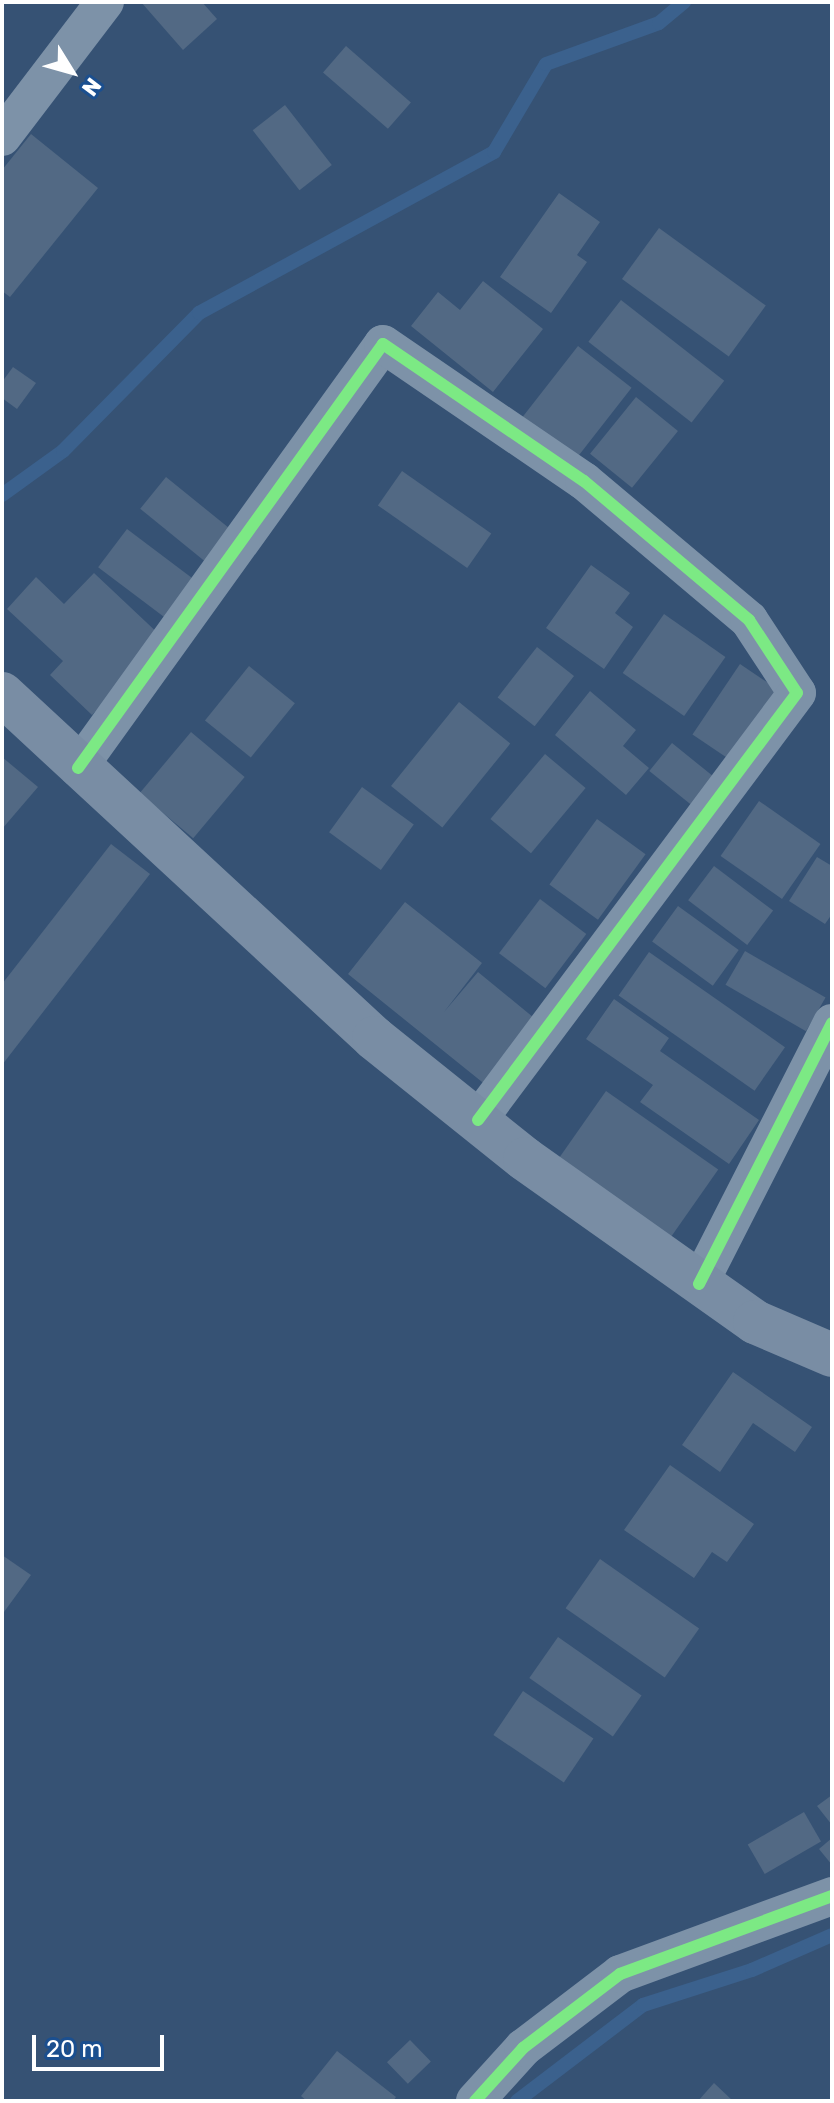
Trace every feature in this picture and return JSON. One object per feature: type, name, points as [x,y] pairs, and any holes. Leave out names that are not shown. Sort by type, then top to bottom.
[{"type":"street","points":[[2,137],[105,2]]},
{"type":"street","points":[[78,768],[383,344],[584,481],[749,620],[797,693],[478,1120]]},
{"type":"street","points":[[2,694],[78,768],[374,1038],[478,1120],[699,1284],[755,1322],[832,1355]]},
{"type":"street","points":[[699,1284],[832,1023]]},
{"type":"street","points":[[475,2101],[523,2048],[620,1974],[832,1896]]},
{"type":"building","points":[[141,2],[202,2],[217,19],[183,50]]},
{"type":"building","points":[[346,46],[411,102],[388,129],[323,72]]},
{"type":"building","points":[[285,105],[332,165],[299,190],[253,130]]},
{"type":"building","points":[[31,134],[98,188],[10,297],[2,291],[2,170]]},
{"type":"building","points":[[559,193],[600,222],[577,255],[587,262],[551,313],[500,277]]},
{"type":"building","points":[[659,228],[766,306],[729,357],[622,279]]},
{"type":"building","points":[[483,281],[543,329],[493,392],[411,326],[438,292],[460,310]]},
{"type":"building","points":[[621,300],[724,381],[692,422],[588,342]]},
{"type":"building","points":[[578,346],[632,388],[576,460],[522,418]]},
{"type":"building","points":[[13,367],[36,383],[17,409],[2,398],[2,382]]},
{"type":"building","points":[[636,397],[678,431],[632,488],[590,454]]},
{"type":"building","points":[[402,471],[491,534],[467,568],[378,505]]},
{"type":"building","points":[[166,477],[237,534],[211,566],[140,509]]},
{"type":"building","points":[[127,529],[196,581],[167,619],[98,567]]},
{"type":"building","points":[[591,565],[630,593],[615,613],[633,627],[604,669],[546,628]]},
{"type":"building","points":[[94,573],[163,638],[92,715],[50,675],[63,661],[7,609],[36,577],[64,604]]},
{"type":"building","points":[[664,614],[725,657],[684,716],[623,673]]},
{"type":"building","points":[[537,647],[574,676],[535,726],[498,697]]},
{"type":"building","points":[[740,664],[784,694],[736,764],[692,734]]},
{"type":"building","points":[[249,666],[295,703],[251,758],[205,720]]},
{"type":"building","points":[[590,691],[636,730],[623,746],[649,768],[626,795],[555,735]]},
{"type":"building","points":[[459,702],[510,744],[442,827],[391,786]]},
{"type":"building","points":[[191,732],[245,777],[193,838],[140,793]]},
{"type":"building","points":[[672,743],[715,778],[692,806],[649,771]]},
{"type":"building","points":[[545,754],[586,788],[531,853],[490,819]]},
{"type":"building","points":[[2,757],[38,787],[2,829]]},
{"type":"building","points":[[362,787],[414,825],[381,870],[329,832]]},
{"type":"building","points":[[759,801],[820,844],[782,899],[721,856]]},
{"type":"building","points":[[597,819],[646,854],[598,920],[549,885]]},
{"type":"building","points":[[111,844],[150,874],[2,1065],[2,984]]},
{"type":"building","points":[[817,857],[832,866],[832,914],[825,924],[789,901]]},
{"type":"building","points":[[714,866],[773,911],[747,945],[688,900]]},
{"type":"building","points":[[540,899],[586,934],[545,988],[499,953]]},
{"type":"building","points":[[405,902],[482,963],[444,1012],[478,972],[539,1022],[487,1086],[348,974]]},
{"type":"building","points":[[678,906],[739,950],[713,986],[652,942]]},
{"type":"building","points":[[745,951],[826,998],[806,1031],[726,985]]},
{"type":"building","points":[[649,952],[785,1047],[755,1091],[619,995]]},
{"type":"building","points":[[614,999],[669,1038],[660,1051],[759,1120],[729,1164],[640,1102],[653,1085],[586,1039]]},
{"type":"building","points":[[606,1091],[718,1170],[666,1244],[554,1166]]},
{"type":"building","points":[[733,1372],[812,1427],[795,1452],[753,1423],[720,1472],[682,1445]]},
{"type":"building","points":[[670,1465],[754,1524],[727,1562],[712,1552],[694,1578],[624,1530]]},
{"type":"building","points":[[2,1555],[31,1575],[4,1612],[2,1610]]},
{"type":"building","points":[[600,1559],[699,1628],[665,1678],[566,1608]]},
{"type":"building","points":[[558,1637],[642,1696],[613,1736],[529,1678]]},
{"type":"building","points":[[523,1691],[593,1739],[564,1782],[493,1735]]},
{"type":"building","points":[[832,1795],[832,1825],[817,1806]]},
{"type":"building","points":[[804,1812],[821,1841],[765,1874],[748,1845]]},
{"type":"building","points":[[832,1838],[832,1865],[819,1849]]},
{"type":"building","points":[[410,2040],[431,2062],[408,2084],[387,2062]]},
{"type":"building","points":[[337,2051],[396,2097],[393,2101],[307,2101],[301,2096]]},
{"type":"building","points":[[714,2083],[733,2101],[698,2101]]},
{"type":"waterway","points":[[2,495],[63,451],[199,313],[494,152],[546,64],[659,23],[684,2]]},
{"type":"waterway","points":[[517,2101],[643,2005],[752,1970],[832,1935]]},
{"type":"cycle path","points":[[78,768],[383,344],[584,481],[749,620],[797,693],[478,1120]]},
{"type":"cycle path","points":[[699,1284],[832,1023]]},
{"type":"cycle path","points":[[475,2101],[523,2048],[620,1974],[832,1896]]}]
